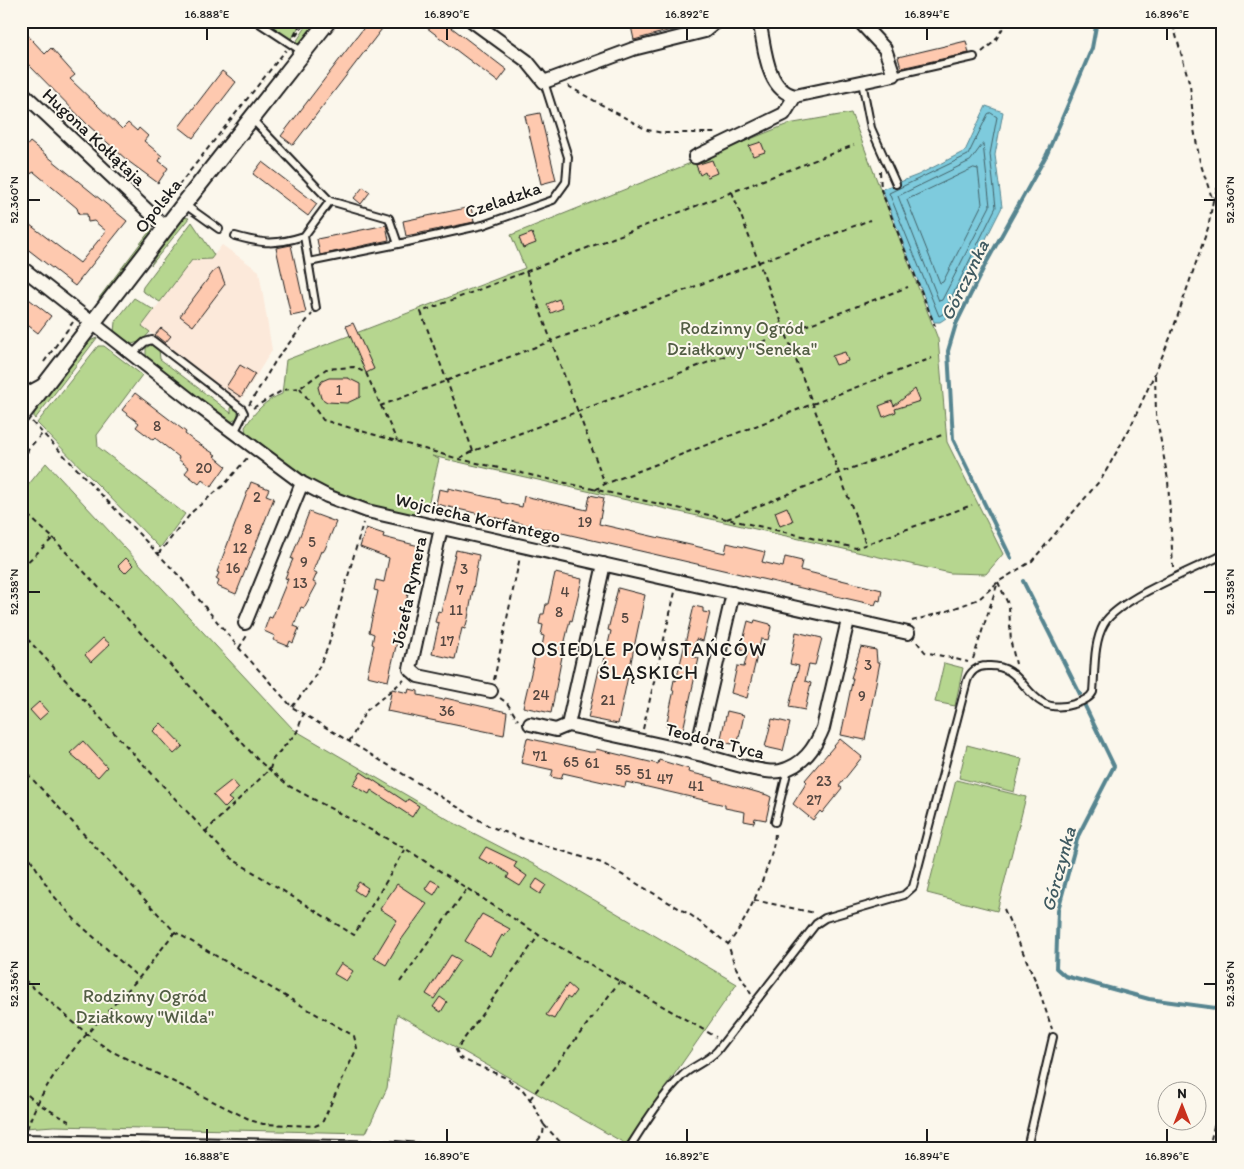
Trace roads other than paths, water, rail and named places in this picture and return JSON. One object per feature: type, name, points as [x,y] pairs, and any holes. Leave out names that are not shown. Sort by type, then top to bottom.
[{"type":"street","name":"Opolska","points":[[22,415],[328,21]]},
{"type":"street","points":[[472,21],[527,61],[544,82],[633,49],[705,31],[717,21]]},
{"type":"street","points":[[759,21],[774,79],[790,95],[795,96],[894,75],[885,49],[859,21]]},
{"type":"street","points":[[695,157],[784,114],[795,96]]},
{"type":"street","name":"Hugona Kołłątaja","points":[[24,100],[166,228]]},
{"type":"street","name":"Wojciecha Korfantego","points":[[21,267],[234,433],[302,483],[327,496],[367,511],[908,633]]},
{"type":"street","points":[[21,397],[45,384]]},
{"type":"street","points":[[245,623],[302,483]]},
{"type":"street","name":"Józefa Rymera","points":[[441,528],[410,669],[418,676],[491,692]]},
{"type":"street","points":[[568,725],[604,564]]},
{"type":"street","points":[[696,753],[733,593]]},
{"type":"street","points":[[788,769],[806,757],[817,743],[823,728],[848,620]]},
{"type":"street","name":"Teodora Tyca","points":[[530,724],[556,730],[568,725],[696,753],[768,772],[788,769]]},
{"type":"lane","points":[[256,21],[304,53]]},
{"type":"lane","points":[[894,75],[974,57]]},
{"type":"lane","name":"Czeladzka","points":[[309,262],[483,225],[553,200],[566,182],[568,156],[544,82]]},
{"type":"lane","points":[[862,82],[871,128],[896,184]]},
{"type":"lane","points":[[251,118],[330,201],[389,218],[398,244]]},
{"type":"lane","points":[[235,236],[260,244],[288,241],[304,236],[330,201]]},
{"type":"lane","points":[[184,204],[219,229]]},
{"type":"lane","points":[[304,236],[316,308]]},
{"type":"lane","points":[[132,354],[145,342],[152,340],[244,413],[234,433]]},
{"type":"lane","points":[[629,1148],[682,1076],[708,1060],[724,1042],[816,924],[825,918],[896,898],[909,892],[915,883],[969,676],[976,669],[991,666],[1006,669],[1046,705],[1069,705],[1091,696],[1098,642],[1108,618],[1129,602],[1223,555]]},
{"type":"lane","points":[[775,822],[788,769]]},
{"type":"lane","points":[[1027,1148],[1053,1038]]},
{"type":"lane","points":[[22,1138],[386,1145],[433,1148]]},
{"type":"water","points":[[986,106],[1003,112],[995,155],[1002,207],[946,318],[940,322],[934,322],[882,189],[918,175],[965,151]]},
{"type":"waterway","name":"Górczynka","points":[[1011,558],[953,439],[948,351],[956,324],[985,265],[1047,154],[1092,48],[1097,21]]},
{"type":"waterway","name":"Górczynka","points":[[1023,581],[1080,694]]},
{"type":"waterway","name":"Górczynka","points":[[1085,706],[1114,766],[1078,836],[1058,910],[1056,968],[1065,976],[1149,999],[1223,1009]]},
{"type":"district","name":"OSIEDLE POWSTAŃCÓW ŚLĄSKICH","points":[[649,660]]},
{"type":"park label","name":"Rodzinny Ogród Działkowy \"Seneka\"","points":[[742,338]]},
{"type":"park label","name":"Rodzinny Ogród Działkowy \"Wilda\"","points":[[145,1006]]}]
